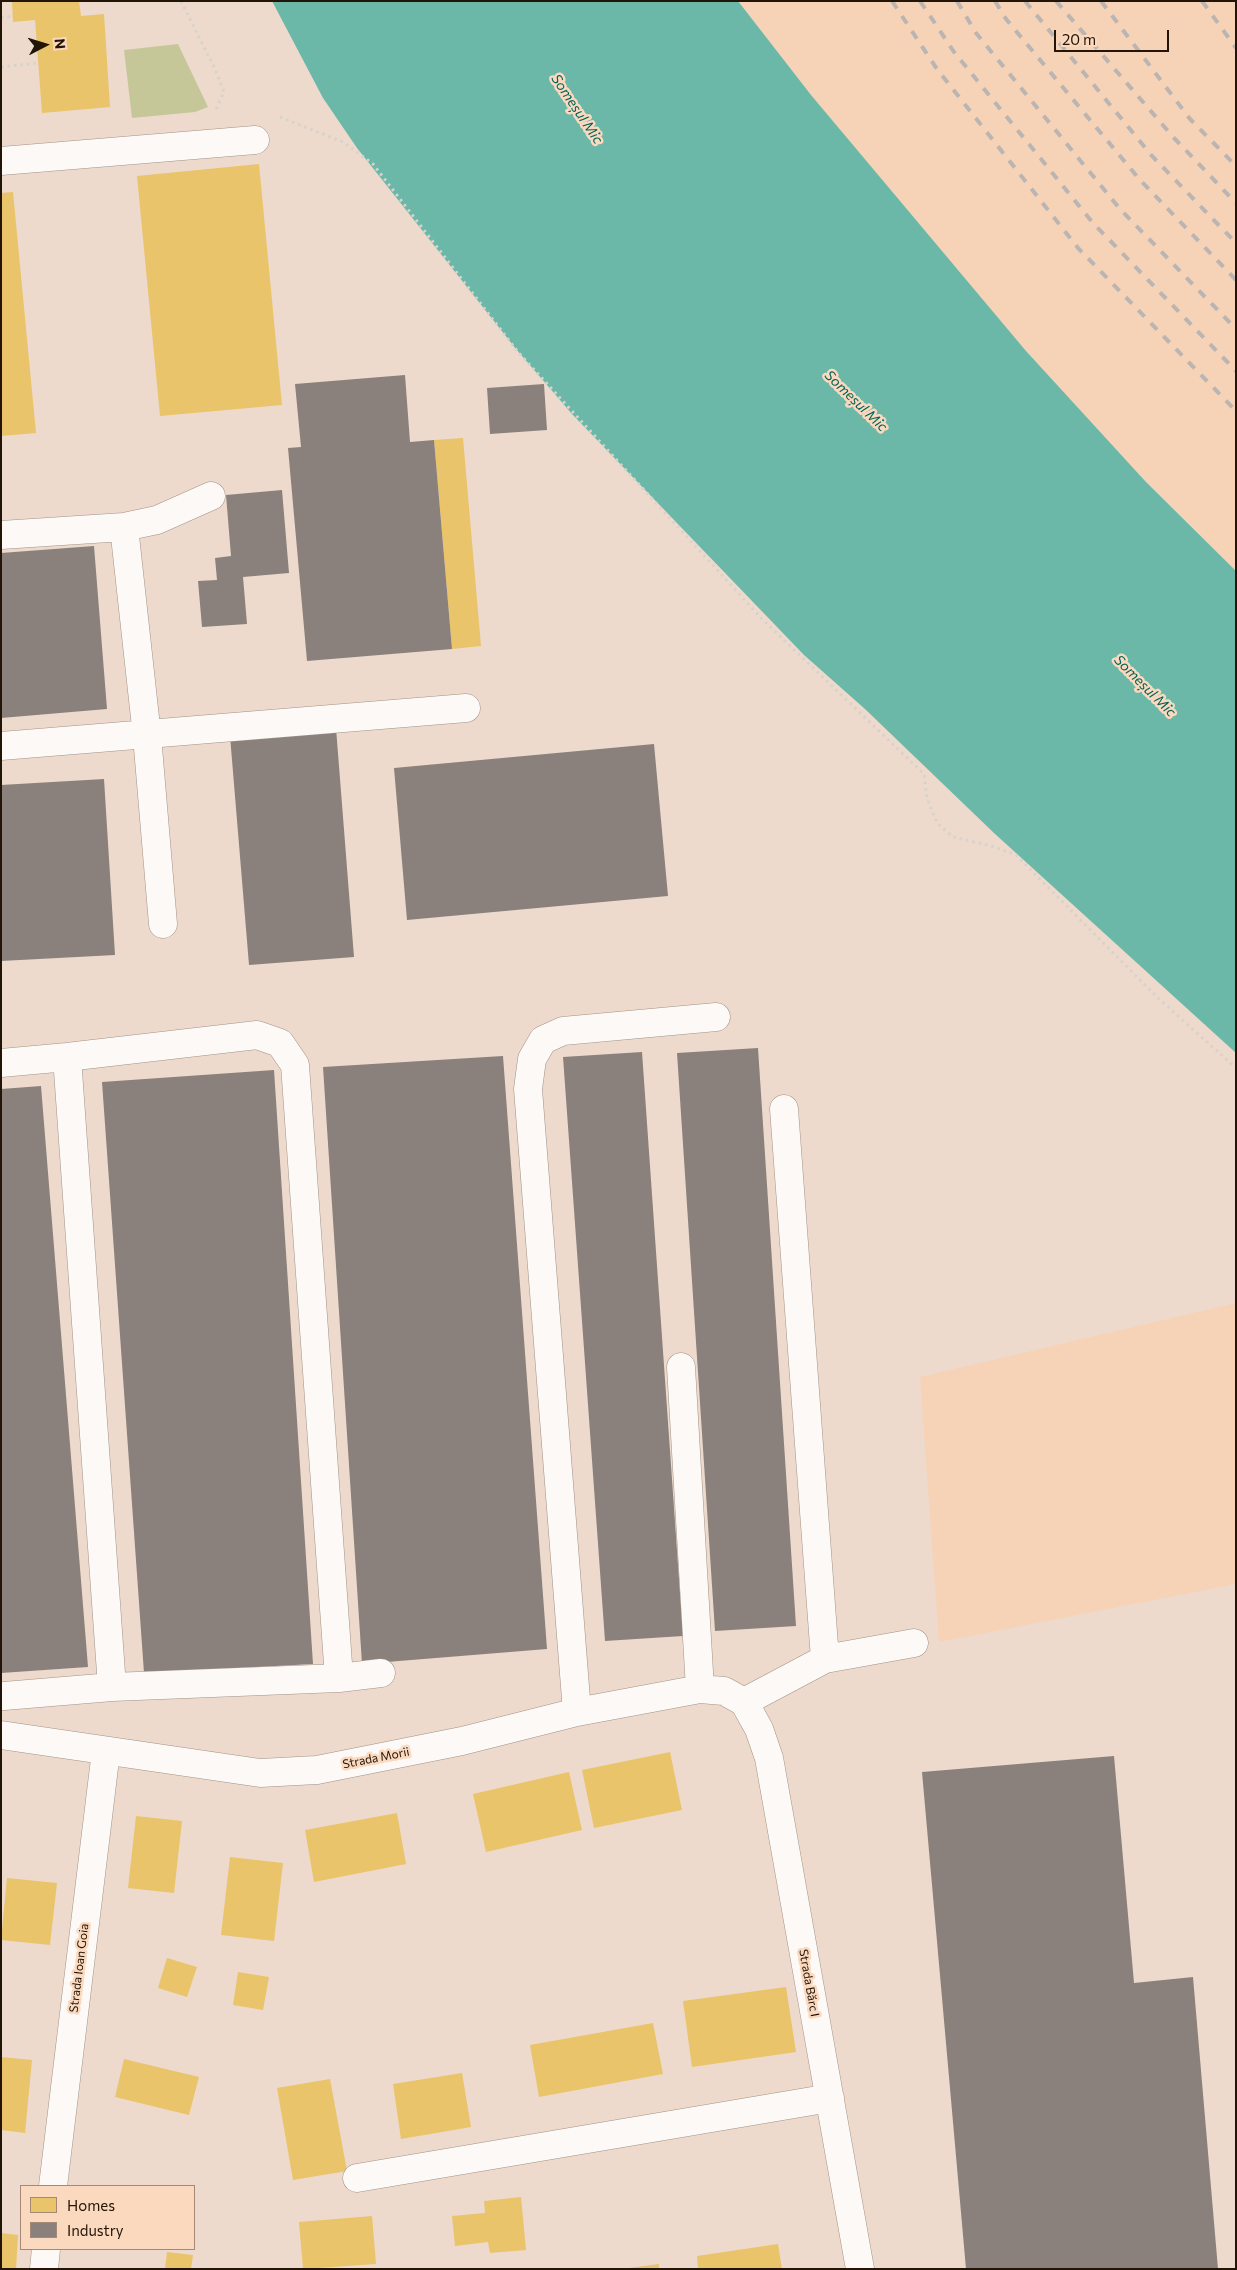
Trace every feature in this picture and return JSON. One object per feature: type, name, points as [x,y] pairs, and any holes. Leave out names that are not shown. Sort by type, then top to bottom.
[{"type":"street","points":[[1,161],[255,140]]},
{"type":"street","points":[[1,535],[124,527],[157,520],[211,496]]},
{"type":"street","points":[[124,527],[147,736],[163,924]]},
{"type":"street","points":[[1,746],[147,736],[466,708]]},
{"type":"street","points":[[577,1712],[528,1089],[532,1059],[543,1040],[563,1031],[716,1017]]},
{"type":"street","points":[[1,1062],[67,1057],[257,1035],[280,1043],[295,1065],[339,1678]]},
{"type":"street","points":[[67,1057],[112,1687]]},
{"type":"street","points":[[784,1109],[825,1659]]},
{"type":"street","points":[[681,1367],[700,1689]]},
{"type":"street","points":[[744,1702],[825,1659],[914,1643]]},
{"type":"street","points":[[4,1696],[112,1687],[339,1678],[381,1673]]},
{"type":"street","name":"Strada Morii","points":[[1,1735],[260,1773],[317,1770],[462,1741],[577,1712],[700,1689],[724,1691],[744,1702]]},
{"type":"street","name":"Strada Bărc I","points":[[744,1702],[759,1729],[770,1758],[860,2269]]},
{"type":"street","name":"Strada Ioan Goia","points":[[54,2185],[106,1751]]},
{"type":"street","points":[[357,2178],[830,2098]]},
{"type":"street","points":[[44,2269],[46,2250]]},
{"type":"path","points":[[181,1],[224,92],[215,111],[225,112]]},
{"type":"path","points":[[1,18],[13,16]]},
{"type":"path","points":[[1,66],[38,63]]},
{"type":"path","points":[[273,116],[282,117],[343,142],[373,164],[518,352],[763,620],[924,774],[927,798],[937,823],[953,836],[1016,855],[1159,999],[1236,1068]]},
{"type":"shaded area","points":[[738,1],[1236,1],[1236,571],[1146,482],[1026,351],[811,95]]},
{"type":"shaded area","points":[[1236,1303],[1236,1584],[939,1642],[920,1377]]},
{"type":"green space","points":[[178,44],[208,107],[195,112],[132,118],[124,50]]},
{"type":"water","name":"Someșul Mic","points":[[272,1],[738,1],[811,95],[1026,351],[1146,482],[1236,571],[1236,1053],[994,833],[865,709],[804,655],[572,414],[516,349],[357,148],[323,98]]},
{"type":"building: Homes","points":[[12,1],[79,1],[81,16],[104,14],[110,107],[42,113],[35,20],[13,22]]},
{"type":"building: Homes","points":[[259,164],[282,405],[160,416],[137,176]]},
{"type":"building: Homes","points":[[13,192],[36,433],[1,436],[1,193]]},
{"type":"building: Homes","points":[[463,438],[481,646],[452,649],[434,440]]},
{"type":"building: Homes","points":[[670,1752],[682,1810],[594,1828],[582,1770]]},
{"type":"building: Homes","points":[[569,1772],[582,1830],[486,1852],[473,1794]]},
{"type":"building: Homes","points":[[397,1813],[406,1864],[314,1882],[305,1830]]},
{"type":"building: Homes","points":[[136,1816],[182,1821],[174,1893],[128,1888]]},
{"type":"building: Homes","points":[[230,1857],[283,1863],[274,1941],[221,1935]]},
{"type":"building: Homes","points":[[7,1878],[57,1883],[50,1945],[1,1940]]},
{"type":"building: Homes","points":[[167,1958],[197,1967],[187,1997],[158,1988]]},
{"type":"building: Homes","points":[[238,1972],[269,1977],[263,2010],[233,2005]]},
{"type":"building: Homes","points":[[786,1987],[796,2052],[692,2067],[683,2001]]},
{"type":"building: Homes","points":[[653,2023],[663,2074],[539,2097],[530,2045]]},
{"type":"building: Homes","points":[[1,2057],[32,2060],[25,2133],[1,2130]]},
{"type":"building: Homes","points":[[124,2059],[199,2077],[189,2115],[115,2097]]},
{"type":"building: Homes","points":[[462,2073],[471,2127],[401,2139],[393,2084]]},
{"type":"building: Homes","points":[[330,2079],[347,2171],[293,2180],[277,2088]]},
{"type":"building: Homes","points":[[521,2197],[526,2250],[490,2253],[488,2242],[455,2246],[452,2216],[485,2213],[484,2201]]},
{"type":"building: Homes","points":[[372,2216],[376,2264],[303,2269],[299,2222]]},
{"type":"building: Homes","points":[[1,2233],[18,2235],[16,2269],[1,2269]]},
{"type":"building: Homes","points":[[778,2244],[782,2269],[698,2269],[697,2256]]},
{"type":"building: Homes","points":[[167,2252],[193,2255],[191,2269],[165,2269]]},
{"type":"building: Homes","points":[[659,2264],[659,2269],[629,2269],[629,2268]]},
{"type":"building: Industry","points":[[405,375],[410,442],[434,440],[452,649],[307,661],[288,448],[301,447],[295,384]]},
{"type":"building: Industry","points":[[544,384],[547,430],[490,434],[487,388]]},
{"type":"building: Industry","points":[[282,490],[289,573],[243,577],[247,624],[202,627],[198,581],[217,580],[215,558],[231,556],[226,495]]},
{"type":"building: Industry","points":[[94,546],[107,709],[1,718],[1,553]]},
{"type":"building: Industry","points":[[336,728],[354,957],[249,965],[230,736]]},
{"type":"building: Industry","points":[[654,744],[668,896],[407,920],[394,768]]},
{"type":"building: Industry","points":[[104,779],[115,955],[1,961],[1,785]]},
{"type":"building: Industry","points":[[758,1048],[796,1626],[715,1631],[677,1053]]},
{"type":"building: Industry","points":[[642,1052],[683,1636],[605,1641],[563,1057]]},
{"type":"building: Industry","points":[[503,1056],[547,1649],[362,1664],[323,1067]]},
{"type":"building: Industry","points":[[274,1070],[313,1664],[144,1673],[102,1082]]},
{"type":"building: Industry","points":[[41,1086],[88,1667],[1,1673],[1,1089]]},
{"type":"building: Industry","points":[[1114,1756],[1134,1983],[1193,1977],[1218,2269],[966,2269],[922,1772]]},
{"type":"railway","points":[[892,1],[937,69],[1078,248],[1236,411]]},
{"type":"railway","points":[[920,1],[954,52],[1093,223],[1236,371]]},
{"type":"railway","points":[[957,1],[976,33],[1120,209],[1236,329]]},
{"type":"railway","points":[[995,1],[1006,19],[1140,180],[1236,280]]},
{"type":"railway","points":[[1025,1],[1152,156],[1236,243]]},
{"type":"railway","points":[[1056,1],[1174,138],[1236,203]]},
{"type":"railway","points":[[1101,1],[1190,119],[1236,166]]},
{"type":"railway","points":[[1202,1],[1236,48]]}]
